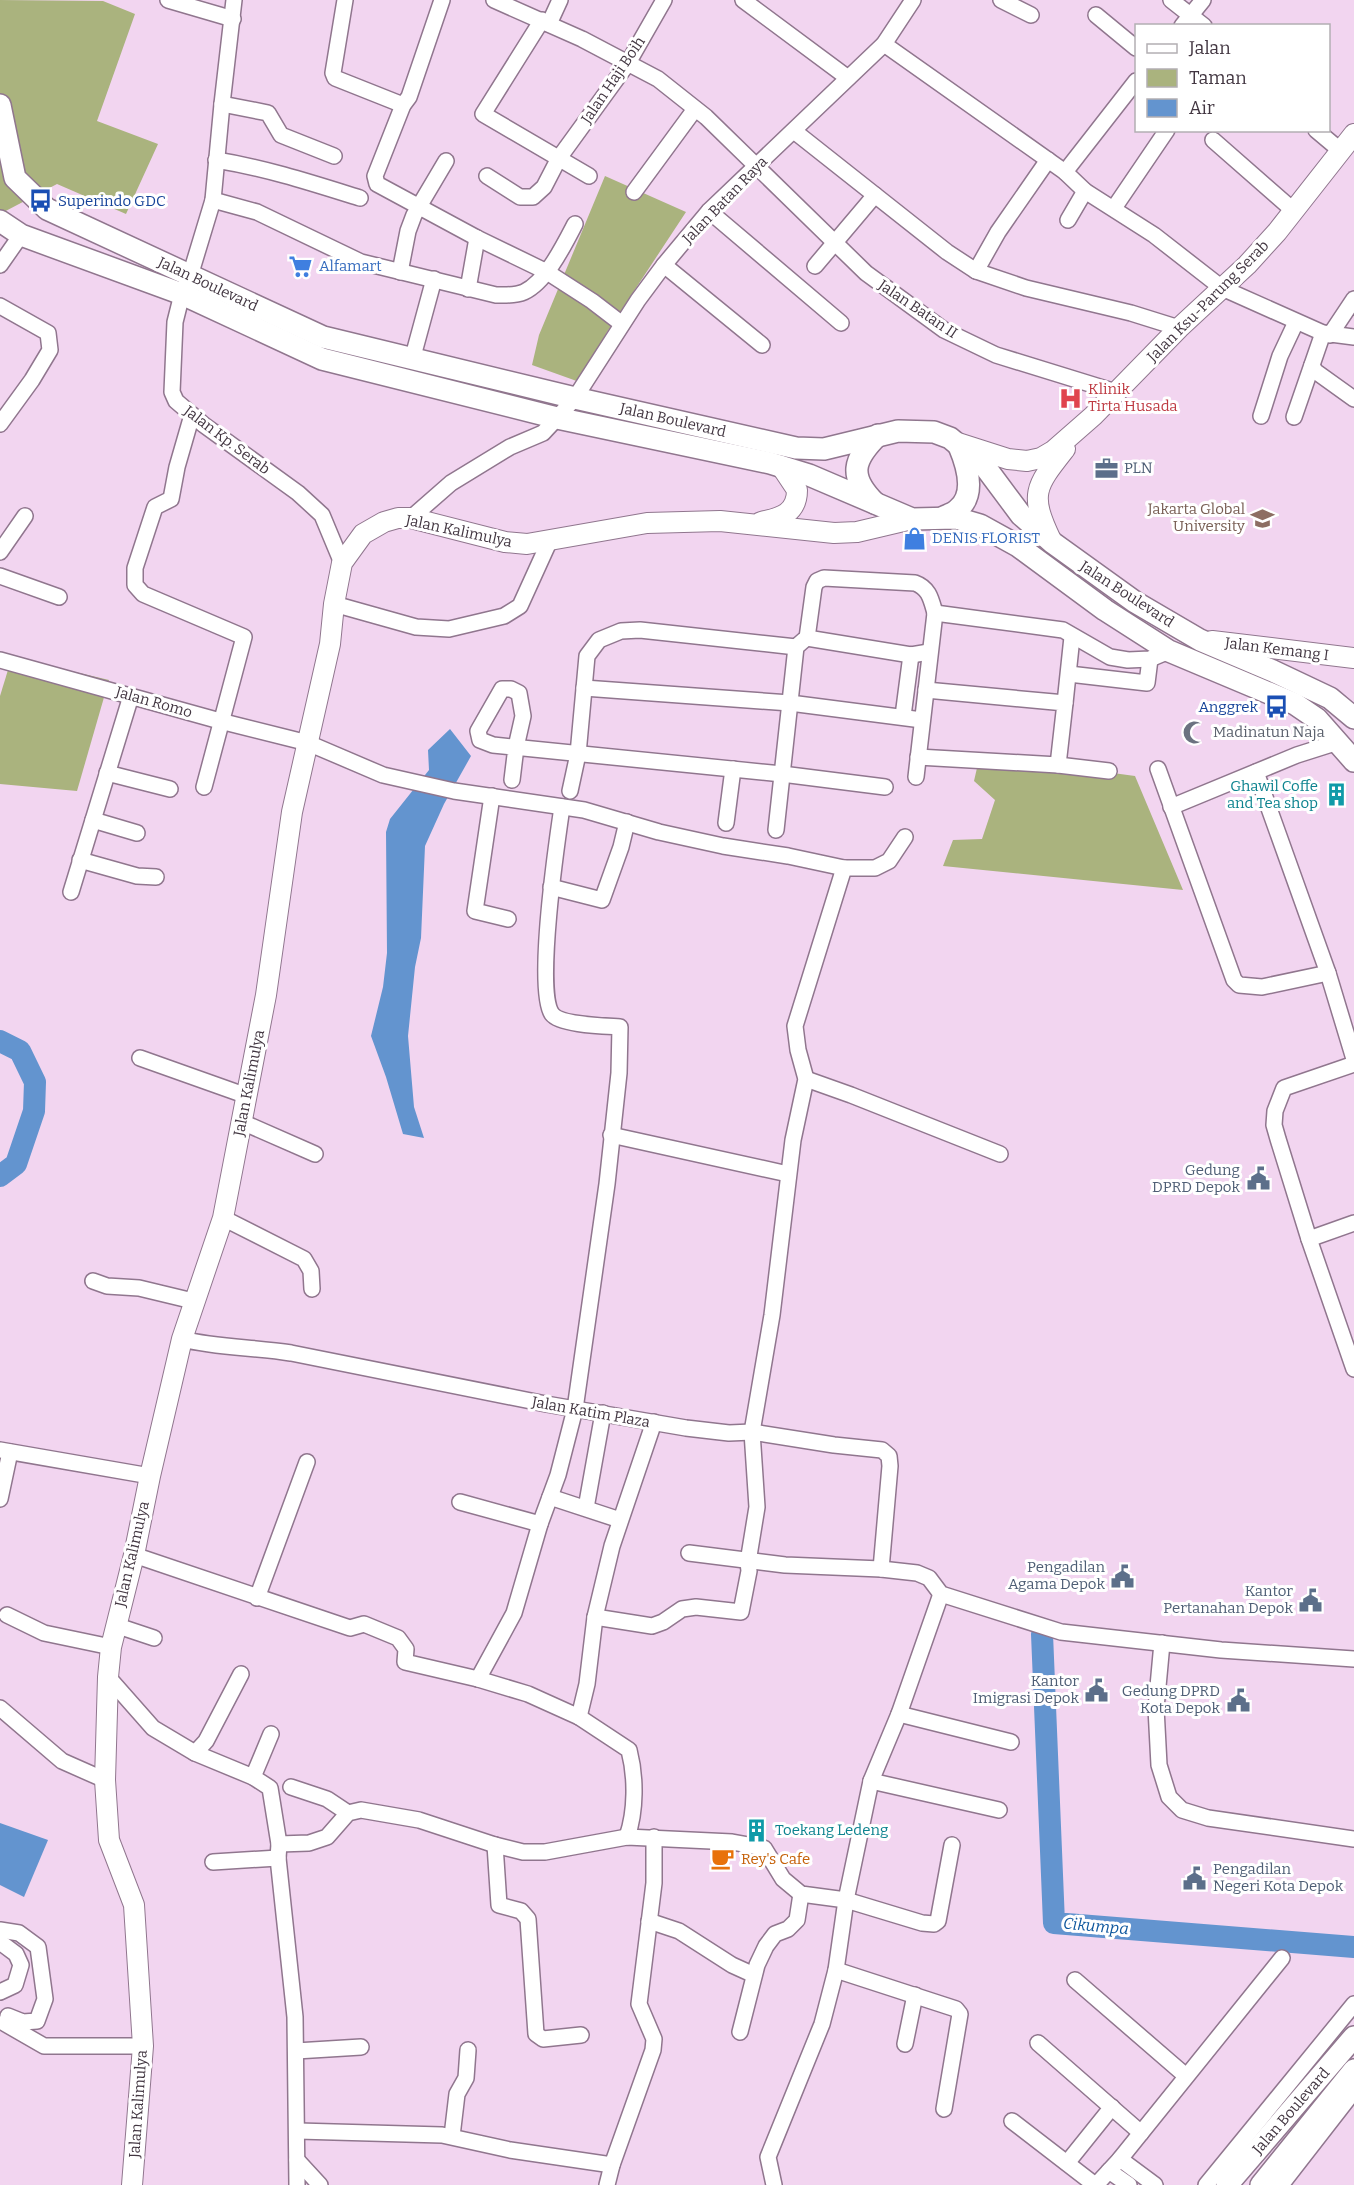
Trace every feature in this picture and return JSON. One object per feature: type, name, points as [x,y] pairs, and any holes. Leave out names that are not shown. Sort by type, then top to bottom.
[{"type":"main road","name":"Jalan Boulevard","points":[[0,105],[15,178],[47,209],[322,359],[557,418],[781,466],[809,475],[912,519]]},
{"type":"main road","name":"Jalan Boulevard","points":[[0,221],[21,235],[186,285],[322,337],[412,360],[796,448],[824,449],[907,430],[934,432],[958,443],[995,478],[1021,515],[1053,543],[1135,602],[1200,640],[1274,671],[1330,699],[1354,718]]},
{"type":"main road","points":[[875,504],[859,483],[857,470],[858,460],[863,450],[879,435]]},
{"type":"main road","points":[[912,519],[944,517],[958,510],[963,504],[969,485],[967,464],[958,443]]},
{"type":"main road","name":"Jalan Boulevard","points":[[944,517],[967,520],[981,525],[1018,546],[1105,610],[1160,655],[1295,704],[1317,719],[1354,761]]},
{"type":"main road","name":"Jalan Boulevard","points":[[1227,2185],[1354,2037]]},
{"type":"main road","name":"Jalan Boulevard","points":[[1262,2185],[1354,2070]]},
{"type":"street","points":[[168,0],[233,19]]},
{"type":"street","name":"Jalan Kp. Serab","points":[[234,0],[213,200],[175,322],[172,392],[176,402],[192,416],[298,493],[322,515],[342,563]]},
{"type":"street","points":[[345,0],[333,73],[335,78],[402,105]]},
{"type":"street","points":[[442,0],[409,97],[402,105],[375,176],[377,184],[477,238],[547,272],[592,301],[622,324]]},
{"type":"street","name":"Jalan Batan II","points":[[494,0],[545,22],[657,79],[695,109],[866,273],[944,330],[996,355],[1116,392]]},
{"type":"street","points":[[560,0],[483,113],[484,116],[589,176]]},
{"type":"street","name":"Jalan Haji Boih","points":[[487,176],[520,197],[533,197],[544,187],[560,158],[628,63],[664,0]]},
{"type":"street","points":[[743,0],[848,78]]},
{"type":"street","name":"Jalan Batan Raya","points":[[411,518],[451,483],[510,447],[543,433],[575,398],[622,324],[664,265],[709,211],[884,44],[913,0]]},
{"type":"street","points":[[1001,0],[1031,15]]},
{"type":"street","points":[[1171,0],[1186,20],[1203,0]]},
{"type":"street","points":[[1096,15],[1135,46]]},
{"type":"street","points":[[884,44],[1065,172],[1085,191],[1114,208],[1222,288],[1327,334],[1354,337]]},
{"type":"street","points":[[1065,172],[1135,84]]},
{"type":"street","points":[[222,104],[268,113],[281,135],[334,156]]},
{"type":"street","points":[[634,192],[695,109]]},
{"type":"street","points":[[794,130],[947,252],[976,271],[1026,288],[1179,328]]},
{"type":"street","points":[[1114,208],[1166,132]]},
{"type":"street","points":[[1318,132],[1341,151]]},
{"type":"street","name":"Jalan Ksu-Parung Serab","points":[[958,443],[1008,459],[1041,458],[1053,451],[1247,265],[1294,211],[1354,134]]},
{"type":"street","points":[[1213,140],[1294,211]]},
{"type":"street","points":[[216,160],[285,175],[360,198]]},
{"type":"street","points":[[976,271],[998,232],[1048,160]]},
{"type":"street","points":[[400,272],[408,231],[418,206],[446,161]]},
{"type":"street","points":[[1068,220],[1085,191]]},
{"type":"street","points":[[815,266],[874,195]]},
{"type":"street","points":[[213,200],[257,212],[361,262],[496,295],[526,292],[547,272],[574,224]]},
{"type":"street","points":[[709,211],[841,323]]},
{"type":"street","points":[[0,265],[21,235]]},
{"type":"street","points":[[468,289],[477,238]]},
{"type":"street","points":[[664,265],[762,345]]},
{"type":"street","points":[[412,360],[434,279]]},
{"type":"street","points":[[1294,417],[1311,365],[1327,334],[1354,299]]},
{"type":"street","points":[[0,306],[48,333],[50,350],[32,380],[0,424]]},
{"type":"street","points":[[1261,416],[1273,377],[1296,322]]},
{"type":"street","points":[[1311,365],[1354,399]]},
{"type":"street","points":[[192,416],[177,467],[171,499],[155,507],[135,568],[135,585],[143,594],[244,637],[204,787]]},
{"type":"street","name":"Jalan Ksu-Parung Serab","points":[[1053,543],[1039,515],[1038,495],[1047,471],[1076,431]]},
{"type":"street","points":[[753,524],[780,519],[794,506],[797,490],[781,466]]},
{"type":"street","points":[[0,552],[25,516]]},
{"type":"street","name":"Jalan Kalimulya","points":[[132,2185],[143,2046],[134,1905],[109,1840],[105,1780],[111,1647],[182,1339],[223,1218],[266,995],[292,812],[330,644],[334,604],[342,563],[363,534],[384,522],[398,518],[411,518],[505,542],[527,544],[647,523],[720,521],[834,533],[857,532],[912,519]]},
{"type":"street","points":[[334,604],[416,627],[449,629],[504,616],[520,606],[550,540]]},
{"type":"street","points":[[0,576],[59,597]]},
{"type":"street","points":[[776,830],[790,703],[814,586],[817,581],[824,578],[915,583],[923,586],[930,595],[935,613],[916,777]]},
{"type":"street","points":[[935,613],[1064,630],[1072,637],[1110,657],[1128,660],[1160,655]]},
{"type":"street","points":[[570,791],[578,754],[587,657],[599,640],[621,631],[640,630],[802,643],[911,655],[929,652]]},
{"type":"street","points":[[1058,765],[1070,674],[1072,637]]},
{"type":"street","name":"Jalan Kemang I","points":[[1200,640],[1354,658]]},
{"type":"street","points":[[903,716],[911,655]]},
{"type":"street","points":[[1070,674],[1148,683],[1160,655]]},
{"type":"street","name":"Jalan Romo","points":[[0,660],[308,743],[383,775],[454,791],[584,810],[659,832],[723,846],[844,868],[875,868],[889,861],[906,837]]},
{"type":"street","points":[[584,688],[790,703],[922,720]]},
{"type":"street","points":[[926,690],[1065,703]]},
{"type":"street","points":[[71,892],[131,696]]},
{"type":"street","points":[[1172,807],[1297,755],[1338,742]]},
{"type":"street","points":[[512,780],[516,747],[782,774],[885,788]]},
{"type":"street","points":[[918,757],[1058,765],[1109,771]]},
{"type":"street","points":[[726,822],[733,769]]},
{"type":"street","points":[[1158,769],[1234,980],[1239,985],[1262,987],[1328,973]]},
{"type":"street","points":[[1257,772],[1328,973],[1354,1061],[1284,1088],[1278,1099],[1274,1125],[1309,1239],[1354,1369]]},
{"type":"street","points":[[107,773],[170,789]]},
{"type":"street","points":[[492,796],[475,911],[508,920]]},
{"type":"street","points":[[478,1679],[514,1613],[540,1524],[558,1475],[575,1409],[607,1184],[619,1073],[620,1027],[560,1019],[552,1013],[547,1000],[546,968],[551,887],[562,807]]},
{"type":"street","points":[[93,820],[137,833]]},
{"type":"street","points":[[551,887],[602,900],[621,847],[627,822]]},
{"type":"street","points":[[80,860],[137,876],[156,877]]},
{"type":"street","points":[[595,1617],[652,1626],[663,1622],[682,1609],[696,1607],[741,1612],[757,1507],[752,1432],[772,1315],[793,1140],[806,1079],[798,1050],[795,1026],[844,868]]},
{"type":"street","points":[[140,1058],[247,1096]]},
{"type":"street","points":[[806,1079],[1000,1154]]},
{"type":"street","points":[[242,1122],[315,1154]]},
{"type":"street","points":[[611,1135],[788,1174]]},
{"type":"street","points":[[223,1218],[304,1259],[311,1272],[312,1289]]},
{"type":"street","points":[[1309,1239],[1354,1223]]},
{"type":"street","points":[[93,1281],[107,1286],[140,1288],[193,1301]]},
{"type":"street","name":"Jalan Katim Plaza","points":[[182,1339],[200,1344],[291,1353],[575,1409],[654,1422],[729,1433],[752,1432],[882,1450],[889,1456],[890,1466],[881,1569]]},
{"type":"street","points":[[586,1508],[603,1413]]},
{"type":"street","points":[[579,1717],[587,1684],[595,1617],[612,1546],[654,1422]]},
{"type":"street","points":[[0,1499],[5,1451],[150,1476]]},
{"type":"street","points":[[257,1598],[307,1462]]},
{"type":"street","points":[[550,1497],[620,1520]]},
{"type":"street","points":[[460,1502],[540,1524]]},
{"type":"street","points":[[689,1553],[748,1562],[917,1573],[929,1578],[941,1594],[1061,1632],[1221,1650],[1354,1659]]},
{"type":"street","points":[[134,1555],[350,1628],[364,1624],[398,1638],[406,1649],[405,1662],[478,1679],[528,1694],[579,1717],[629,1750],[634,1769],[631,1824],[627,1837]]},
{"type":"street","points":[[774,2185],[768,2157],[822,2024],[836,1970],[846,1900],[871,1781],[899,1714],[941,1594]]},
{"type":"street","points":[[7,1616],[44,1633],[111,1647]]},
{"type":"street","points":[[115,1625],[154,1638]]},
{"type":"street","points":[[1162,1643],[1156,1708],[1159,1765],[1169,1797],[1182,1810],[1208,1818],[1354,1839]]},
{"type":"street","points":[[195,1753],[206,1741],[241,1674]]},
{"type":"street","points":[[108,1677],[153,1728],[195,1753],[253,1777],[270,1788],[279,1851],[295,2017],[297,2185]]},
{"type":"street","points":[[0,1708],[62,1761],[105,1780]]},
{"type":"street","points":[[899,1714],[1011,1742]]},
{"type":"street","points":[[253,1777],[271,1734]]},
{"type":"street","points":[[871,1781],[999,1810]]},
{"type":"street","points":[[291,1787],[327,1799],[348,1813]]},
{"type":"street","points":[[213,1862],[279,1851],[327,1837],[348,1813],[361,1810],[419,1820],[523,1852],[545,1852],[627,1837],[732,1842],[764,1848],[783,1879],[801,1894],[846,1900],[922,1923],[934,1924],[938,1922],[952,1845]]},
{"type":"street","points":[[607,2185],[653,2050],[654,2039],[639,2004],[654,1883],[654,1838]]},
{"type":"street","points":[[495,1845],[499,1905],[521,1911],[528,1919],[536,2034],[543,2039],[581,2035]]},
{"type":"street","points":[[740,2032],[754,1975],[766,1946],[776,1934],[788,1929],[797,1920],[801,1894]]},
{"type":"street","points":[[649,1921],[680,1931],[732,1965],[754,1975]]},
{"type":"street","points":[[0,1930],[20,1933],[38,1947],[45,1999],[37,2021],[4,2022]]},
{"type":"street","points":[[0,1942],[16,1954],[21,1965],[15,1985],[0,1992]]},
{"type":"street","points":[[1012,2121],[1096,2185],[1120,2159],[1282,1958]]},
{"type":"street","points":[[836,1970],[956,2009],[960,2014],[944,2109]]},
{"type":"street","points":[[1076,1980],[1186,2076]]},
{"type":"street","points":[[905,2044],[915,1995]]},
{"type":"street","points":[[0,1997],[8,2004],[4,2022]]},
{"type":"street","points":[[1206,2185],[1354,2004]]},
{"type":"street","points":[[4,2022],[44,2046],[143,2046]]},
{"type":"street","points":[[1038,2043],[1141,2133]]},
{"type":"street","points":[[296,2051],[361,2047]]},
{"type":"street","points":[[452,2136],[457,2094],[466,2078],[468,2050]]},
{"type":"street","points":[[1281,2185],[1354,2091]]},
{"type":"street","points":[[1067,2163],[1112,2107]]},
{"type":"street","points":[[298,2131],[452,2136],[510,2150],[612,2165]]},
{"type":"street","points":[[1120,2159],[1154,2185]]},
{"type":"street","points":[[297,2160],[320,2185]]},
{"type":"street","points":[[1109,2171],[1129,2185]]},
{"type":"green space","points":[[0,0],[103,1],[135,14],[97,121],[158,144],[126,214],[57,184],[0,214]]},
{"type":"green space","points":[[605,176],[686,212],[607,332],[585,384],[532,365],[539,335]]},
{"type":"green space","points":[[12,657],[109,680],[77,791],[0,784],[0,696]]},
{"type":"green space","points":[[980,755],[1135,776],[1183,890],[943,866],[953,840],[982,839],[995,800],[974,781]]},
{"type":"water","points":[[450,729],[471,756],[444,804],[425,846],[421,938],[415,967],[408,1036],[414,1107],[424,1138],[403,1134],[371,1036],[383,987],[387,953],[386,832],[390,819],[429,770],[428,750]]},
{"type":"water","points":[[0,1823],[48,1840],[24,1897],[0,1885]]},
{"type":"waterway","points":[[0,1041],[20,1051],[35,1082],[34,1111],[16,1164],[0,1176]]},
{"type":"waterway","name":"Cikumpa","points":[[1042,1634],[1054,1923],[1354,1947]]},
{"type":"place","name":"Superindo GDC","points":[[40,201]]},
{"type":"place","name":"Alfamart","points":[[301,266]]},
{"type":"place","name":"Klinik Tirta Husada","points":[[1070,398]]},
{"type":"place","name":"PLN","points":[[1106,468]]},
{"type":"place","name":"Jakarta Global University","points":[[1263,518]]},
{"type":"place","name":"DENIS FLORIST","points":[[914,538]]},
{"type":"place","name":"Anggrek","points":[[1276,707]]},
{"type":"place","name":"Madinatun Naja","points":[[1195,732]]},
{"type":"place","name":"Ghawil Coffe and Tea shop","points":[[1336,795]]},
{"type":"place","name":"Gedung DPRD Depok","points":[[1258,1179]]},
{"type":"place","name":"Pengadilan Agama Depok","points":[[1123,1576]]},
{"type":"place","name":"Kantor Pertanahan Depok","points":[[1311,1600]]},
{"type":"place","name":"Kantor Imigrasi Depok","points":[[1097,1690]]},
{"type":"place","name":"Gedung DPRD Kota Depok","points":[[1238,1700]]},
{"type":"place","name":"Toekang Ledeng","points":[[757,1830]]},
{"type":"place","name":"Rey's Cafe","points":[[723,1859]]},
{"type":"place","name":"Pengadilan Negeri Kota Depok","points":[[1195,1878]]}]
